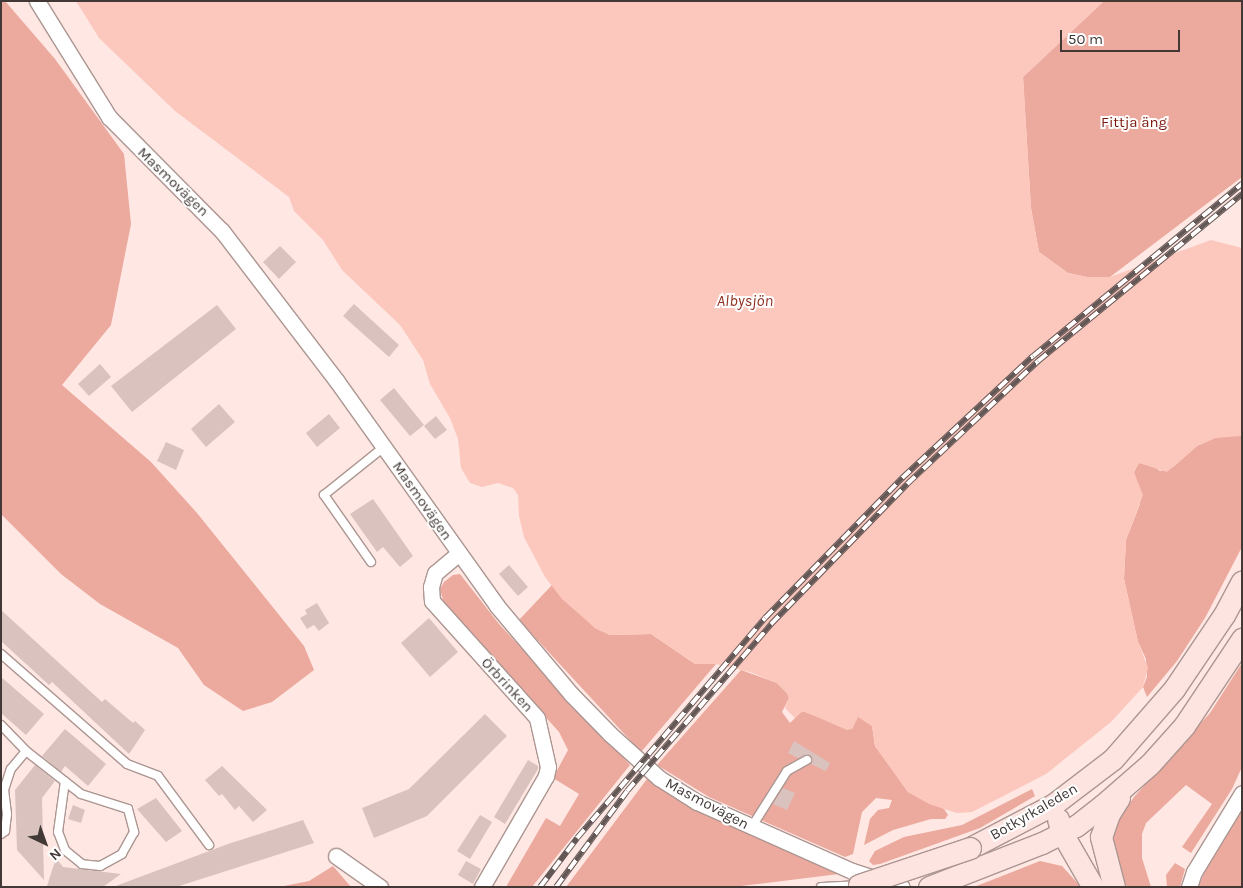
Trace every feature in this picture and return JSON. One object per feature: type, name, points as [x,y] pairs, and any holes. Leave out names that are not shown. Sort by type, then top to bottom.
[{"type":"main road","name":"Botkyrkaleden","points":[[856,886],[970,848],[1054,804],[1098,772],[1149,721],[1199,654],[1242,581]]},
{"type":"main road","name":"Botkyrkaleden","points":[[929,887],[974,872],[1069,829],[1132,781],[1184,726],[1242,639]]},
{"type":"main road","points":[[1113,887],[1102,843],[1102,830],[1109,814],[1132,781]]},
{"type":"main road","points":[[1054,804],[1069,829],[1113,887]]},
{"type":"main road","points":[[1069,829],[1093,887]]},
{"type":"street","name":"Masmovägen","points":[[37,1],[109,117],[222,231],[384,447],[459,553],[528,645],[627,751],[674,788],[751,828],[857,873],[902,887]]},
{"type":"street","name":"Örbrinken","points":[[459,553],[435,573],[431,587],[432,601],[538,718],[548,767],[546,776],[482,887]]},
{"type":"street","points":[[1189,887],[1194,872],[1242,793]]},
{"type":"street","points":[[336,856],[380,887]]},
{"type":"lane","points":[[371,562],[324,495],[384,447]]},
{"type":"lane","points":[[1,654],[128,764],[158,776],[209,846]]},
{"type":"lane","points":[[1,725],[26,750],[65,781],[81,794],[128,809],[134,832],[122,854],[100,866],[82,864],[65,850],[58,832],[65,781]]},
{"type":"lane","points":[[1,834],[7,814],[4,790],[10,769],[26,750]]},
{"type":"lane","points":[[751,828],[787,771],[807,760]]},
{"type":"lane","points":[[821,887],[856,886]]},
{"type":"green space","points":[[1,1],[5,1],[55,59],[124,154],[131,224],[111,325],[62,385],[151,462],[197,513],[304,646],[314,670],[272,702],[243,711],[204,685],[178,648],[100,604],[61,574],[1,514]]},
{"type":"green space","name":"Fittja äng","points":[[1104,1],[1242,1],[1242,177],[1110,277],[1087,277],[1068,273],[1039,252],[1031,208],[1023,77]]},
{"type":"green space","points":[[1233,435],[1242,436],[1242,547],[1205,618],[1177,661],[1147,697],[1143,687],[1147,677],[1146,659],[1138,642],[1124,579],[1126,540],[1140,504],[1134,472],[1139,463],[1152,465],[1160,471],[1173,467],[1197,446],[1215,438]]},
{"type":"green space","points":[[460,574],[499,624],[630,765],[532,887],[506,887],[546,818],[560,826],[579,794],[553,778],[568,750],[559,732],[444,604],[440,589],[444,582],[453,575]]},
{"type":"green space","points":[[552,585],[595,628],[610,635],[651,634],[695,664],[716,664],[641,752],[519,620]]},
{"type":"green space","points":[[1242,663],[1242,767],[1232,789],[1191,853],[1182,847],[1212,804],[1186,785],[1146,823],[1142,834],[1142,858],[1151,887],[1127,887],[1113,852],[1111,831],[1134,797],[1210,713]]},
{"type":"green space","points":[[741,670],[777,683],[787,693],[789,698],[782,712],[790,723],[802,711],[852,729],[858,716],[872,726],[875,746],[908,792],[944,809],[948,815],[945,819],[931,819],[893,830],[864,845],[870,819],[878,810],[889,808],[892,800],[876,798],[862,812],[853,854],[845,857],[709,797],[657,765]]},
{"type":"green space","points":[[647,779],[694,809],[839,874],[733,887],[566,887]]},
{"type":"green space","points":[[1032,789],[1035,796],[980,828],[880,864],[873,865],[869,861],[875,851],[904,837],[962,825]]},
{"type":"green space","points":[[1242,811],[1242,887],[1198,887],[1208,865]]},
{"type":"green space","points":[[1040,861],[1062,866],[1081,887],[974,887]]},
{"type":"green space","points":[[1175,863],[1185,869],[1180,887],[1167,887],[1166,875]]},
{"type":"green space","points":[[333,866],[351,887],[279,887],[309,881]]},
{"type":"water","name":"Albysjön","points":[[76,1],[1104,1],[1023,77],[1031,208],[1039,252],[1068,273],[1087,277],[1110,277],[1211,240],[1242,248],[1242,436],[1215,438],[1197,446],[1167,472],[1139,463],[1134,472],[1143,495],[1126,540],[1124,579],[1138,642],[1148,668],[1143,687],[1111,722],[1046,774],[972,812],[957,813],[929,804],[908,792],[875,746],[872,726],[858,717],[852,729],[847,730],[803,711],[795,718],[785,708],[789,698],[787,693],[777,683],[750,672],[716,664],[695,664],[651,634],[610,635],[595,628],[562,599],[545,577],[524,537],[519,516],[518,495],[513,488],[498,483],[482,487],[470,483],[461,468],[458,439],[450,418],[430,384],[423,360],[400,325],[342,270],[323,240],[294,211],[289,197],[175,111],[99,38]]},
{"type":"building","points":[[280,246],[296,262],[279,279],[263,262]]},
{"type":"building","points":[[354,304],[399,345],[389,357],[343,316]]},
{"type":"building","points":[[217,305],[236,329],[132,412],[111,386]]},
{"type":"building","points":[[100,364],[111,377],[89,396],[78,384]]},
{"type":"building","points":[[394,388],[424,425],[410,436],[380,400]]},
{"type":"building","points":[[219,404],[235,422],[206,447],[191,429]]},
{"type":"building","points":[[329,414],[340,428],[317,447],[306,433]]},
{"type":"building","points":[[436,416],[447,430],[435,439],[424,426]]},
{"type":"building","points":[[166,442],[184,450],[176,470],[157,461]]},
{"type":"building","points":[[373,499],[413,556],[400,567],[383,547],[377,552],[350,514]]},
{"type":"building","points":[[509,565],[528,587],[518,596],[499,574]]},
{"type":"building","points":[[317,603],[329,623],[319,631],[314,625],[307,629],[300,618],[307,614],[305,610]]},
{"type":"building","points":[[1,610],[102,702],[105,699],[133,723],[135,721],[145,730],[129,754],[52,682],[49,685],[1,641]]},
{"type":"building","points":[[429,618],[458,652],[430,677],[401,643]]},
{"type":"building","points":[[1,677],[44,714],[26,735],[1,713]]},
{"type":"building","points":[[485,714],[507,736],[427,816],[374,838],[362,808],[409,789]]},
{"type":"building","points":[[65,729],[106,764],[88,786],[65,766],[61,772],[42,756]]},
{"type":"building","points":[[794,741],[830,763],[826,771],[811,764],[809,755],[798,758],[788,753]]},
{"type":"building","points":[[528,760],[538,766],[538,769],[505,824],[494,817]]},
{"type":"building","points":[[35,765],[55,781],[42,798],[44,880],[17,850],[15,790]]},
{"type":"building","points":[[222,766],[267,810],[253,822],[239,806],[235,810],[222,794],[219,796],[205,780]]},
{"type":"building","points":[[783,788],[795,793],[787,810],[773,804]]},
{"type":"building","points":[[156,798],[182,831],[166,842],[137,809]]},
{"type":"building","points":[[73,805],[85,810],[81,823],[68,819]]},
{"type":"building","points":[[480,815],[492,822],[470,859],[457,851]]},
{"type":"building","points":[[303,820],[314,843],[176,887],[113,887],[228,844]]},
{"type":"building","points":[[56,858],[63,867],[121,874],[103,887],[47,886]]},
{"type":"building","points":[[466,861],[481,869],[473,884],[458,875]]},
{"type":"railway","points":[[540,887],[577,838],[765,618],[902,478],[1033,356],[1242,184]]},
{"type":"railway","points":[[556,887],[627,791],[771,624],[907,484],[1038,361],[1242,194]]}]
